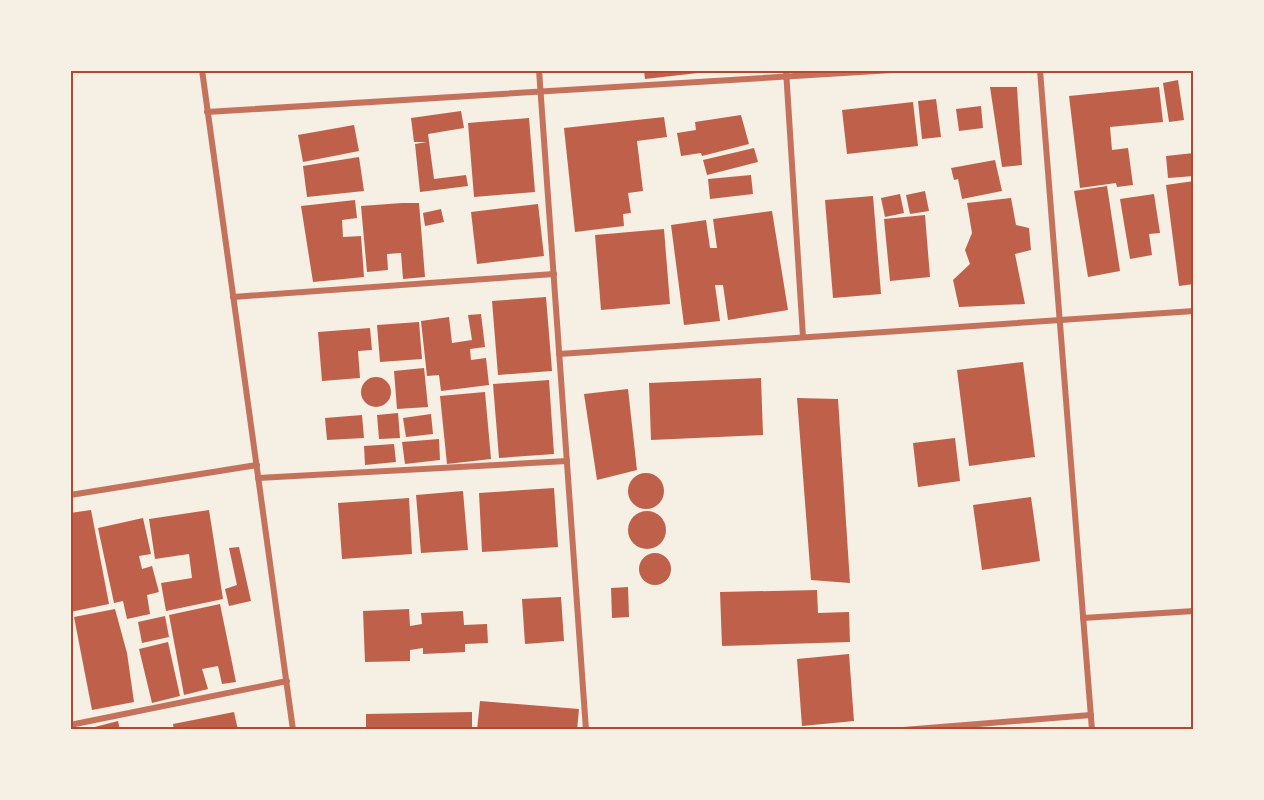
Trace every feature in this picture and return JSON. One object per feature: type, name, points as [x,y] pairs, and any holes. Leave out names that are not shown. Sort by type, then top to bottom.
[{"type":"street","points":[[202,70],[293,729]]},
{"type":"street","points":[[539,70],[586,729]]},
{"type":"street","points":[[207,112],[541,92],[786,74],[893,70]]},
{"type":"street","points":[[1040,70],[1092,729]]},
{"type":"street","points":[[786,74],[803,337]]},
{"type":"street","points":[[233,297],[554,274]]},
{"type":"street","points":[[560,354],[1194,311]]},
{"type":"street","points":[[258,478],[567,461]]},
{"type":"street","points":[[70,495],[256,465]]},
{"type":"street","points":[[1083,618],[1194,611]]},
{"type":"street","points":[[70,725],[287,681]]},
{"type":"street","points":[[903,729],[1091,715]]},
{"type":"building","points":[[644,70],[707,70],[707,72],[645,79]]},
{"type":"building","points":[[1178,80],[1184,120],[1169,122],[1163,83]]},
{"type":"building","points":[[990,87],[1017,87],[1022,165],[1002,167]]},
{"type":"building","points":[[1159,87],[1163,122],[1110,127],[1112,150],[1128,148],[1133,185],[1117,187],[1116,183],[1080,188],[1069,96]]},
{"type":"building","points":[[936,99],[941,137],[922,139],[918,101]]},
{"type":"building","points":[[913,102],[918,146],[847,154],[842,110]]},
{"type":"building","points":[[981,106],[983,128],[959,131],[956,109]]},
{"type":"building","points":[[461,111],[464,128],[428,134],[434,179],[466,175],[468,186],[420,192],[415,144],[427,142],[414,142],[411,118]]},
{"type":"building","points":[[741,115],[749,144],[702,156],[701,153],[681,156],[677,133],[696,130],[695,122]]},
{"type":"building","points":[[664,117],[667,137],[637,141],[643,191],[628,193],[631,213],[623,214],[624,226],[575,232],[564,128]]},
{"type":"building","points":[[529,118],[535,192],[474,197],[468,123]]},
{"type":"building","points":[[354,125],[359,151],[303,162],[298,135]]},
{"type":"building","points":[[754,148],[758,162],[707,175],[703,160]]},
{"type":"building","points":[[1194,153],[1194,176],[1168,178],[1166,156]]},
{"type":"building","points":[[359,157],[364,191],[307,197],[303,166]]},
{"type":"building","points":[[995,160],[1002,191],[962,199],[958,179],[954,180],[951,168]]},
{"type":"building","points":[[751,175],[753,194],[710,199],[708,179]]},
{"type":"building","points":[[1194,181],[1194,284],[1179,286],[1166,185]]},
{"type":"building","points":[[1107,186],[1120,271],[1088,277],[1074,191]]},
{"type":"building","points":[[925,191],[929,211],[910,214],[906,195]]},
{"type":"building","points":[[900,194],[904,213],[885,217],[881,198]]},
{"type":"building","points":[[1154,194],[1160,233],[1149,234],[1152,255],[1130,259],[1120,199]]},
{"type":"building","points":[[873,196],[881,294],[833,298],[825,200]]},
{"type":"building","points":[[1011,198],[1016,225],[1029,228],[1031,250],[1015,254],[1025,304],[959,307],[953,280],[970,264],[965,250],[972,233],[967,203]]},
{"type":"building","points":[[355,200],[357,218],[342,220],[343,237],[361,236],[364,277],[313,282],[301,206]]},
{"type":"building","points":[[419,203],[425,277],[403,279],[401,253],[387,254],[388,270],[367,272],[361,206]]},
{"type":"building","points":[[538,204],[544,256],[477,264],[471,212]]},
{"type":"building","points":[[441,209],[444,222],[425,226],[423,213]]},
{"type":"building","points":[[772,211],[788,310],[728,320],[723,285],[715,285],[720,321],[684,325],[671,225],[706,220],[710,248],[717,248],[713,219]]},
{"type":"building","points":[[925,215],[930,277],[890,281],[884,219]]},
{"type":"building","points":[[664,229],[670,304],[601,310],[595,235]]},
{"type":"building","points":[[546,297],[552,371],[498,375],[492,301]]},
{"type":"building","points":[[481,314],[485,347],[470,349],[471,360],[486,358],[489,385],[441,391],[439,375],[427,376],[421,321],[449,317],[452,343],[472,340],[468,315]]},
{"type":"building","points":[[419,322],[422,359],[380,362],[377,325]]},
{"type":"building","points":[[370,328],[372,350],[358,351],[360,378],[322,381],[318,332]]},
{"type":"building","points":[[1023,362],[1035,457],[969,466],[957,370]]},
{"type":"building","points":[[424,368],[428,407],[397,409],[394,371]]},
{"type":"building","points":[[376,377],[382,378],[390,386],[390,398],[382,406],[376,407],[370,406],[362,398],[361,392],[362,386],[370,378]]},
{"type":"building","points":[[761,378],[763,435],[651,440],[649,383]]},
{"type":"building","points":[[549,380],[554,454],[499,458],[493,384]]},
{"type":"building","points":[[628,389],[637,470],[597,480],[584,394]]},
{"type":"building","points":[[485,392],[491,459],[447,464],[440,396]]},
{"type":"building","points":[[797,398],[838,399],[850,583],[811,580]]},
{"type":"building","points":[[398,413],[400,438],[379,439],[377,415]]},
{"type":"building","points":[[431,414],[433,434],[406,437],[403,418]]},
{"type":"building","points":[[362,415],[364,438],[327,440],[325,418]]},
{"type":"building","points":[[955,438],[960,481],[918,487],[913,443]]},
{"type":"building","points":[[439,439],[440,460],[405,464],[402,442]]},
{"type":"building","points":[[394,444],[396,462],[365,465],[364,446]]},
{"type":"building","points":[[646,473],[659,478],[664,491],[659,504],[646,509],[633,504],[628,491],[633,478]]},
{"type":"building","points":[[554,488],[558,547],[482,552],[479,493]]},
{"type":"building","points":[[463,491],[468,550],[421,553],[416,495]]},
{"type":"building","points":[[1031,497],[1040,561],[982,570],[973,505]]},
{"type":"building","points":[[409,498],[412,554],[342,559],[338,503]]},
{"type":"building","points":[[91,510],[109,604],[70,612],[70,513]]},
{"type":"building","points":[[209,510],[223,599],[166,611],[161,583],[192,578],[189,554],[155,559],[149,519]]},
{"type":"building","points":[[647,511],[660,517],[666,530],[660,543],[647,549],[634,543],[628,530],[634,517]]},
{"type":"building","points":[[143,518],[151,554],[139,556],[142,569],[152,566],[159,592],[147,595],[150,614],[127,619],[123,601],[114,603],[98,528]]},
{"type":"building","points":[[239,547],[251,601],[229,606],[225,589],[237,585],[229,548]]},
{"type":"building","points":[[655,553],[667,557],[671,569],[667,581],[655,585],[643,581],[639,569],[643,557]]},
{"type":"building","points":[[628,587],[629,617],[612,618],[611,588]]},
{"type":"building","points":[[817,590],[818,613],[849,612],[850,642],[722,646],[720,592]]},
{"type":"building","points":[[561,597],[564,641],[525,644],[522,599]]},
{"type":"building","points":[[220,604],[236,682],[222,684],[218,666],[202,669],[208,689],[184,695],[169,615]]},
{"type":"building","points":[[115,609],[127,653],[134,702],[92,710],[74,617]]},
{"type":"building","points":[[409,609],[410,626],[422,624],[421,613],[463,611],[464,625],[487,624],[488,643],[465,644],[465,652],[423,654],[423,648],[410,650],[410,661],[365,662],[363,611]]},
{"type":"building","points":[[165,616],[169,637],[142,643],[138,622]]},
{"type":"building","points":[[168,642],[180,696],[152,703],[139,649]]},
{"type":"building","points":[[849,654],[854,721],[802,726],[797,659]]},
{"type":"building","points":[[480,701],[579,709],[577,730],[477,730]]},
{"type":"building","points":[[234,712],[238,730],[174,730],[173,724]]},
{"type":"building","points":[[472,712],[472,730],[366,730],[366,714]]},
{"type":"building","points":[[118,721],[120,730],[87,730],[87,729]]}]
